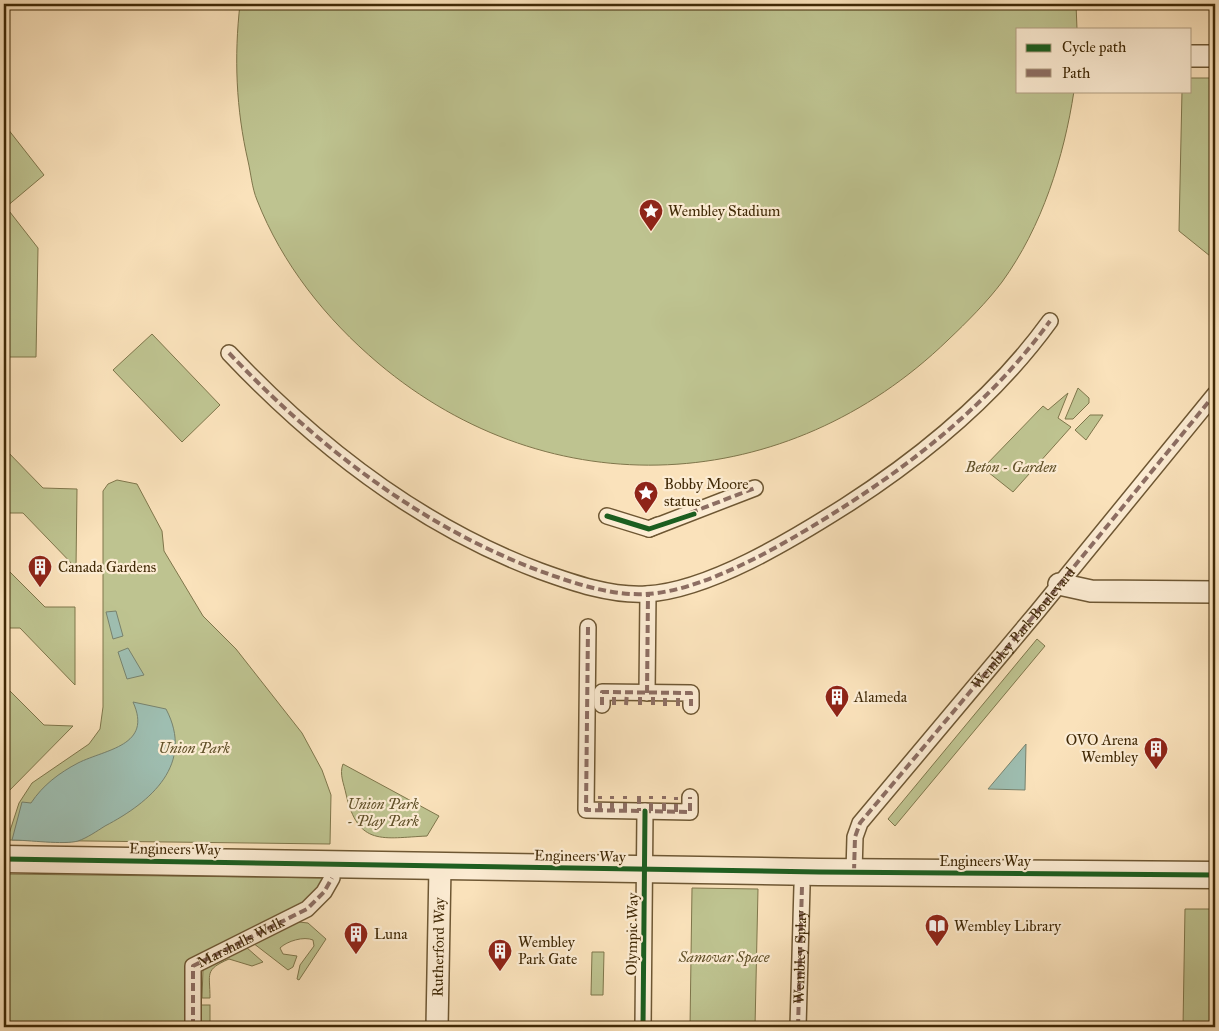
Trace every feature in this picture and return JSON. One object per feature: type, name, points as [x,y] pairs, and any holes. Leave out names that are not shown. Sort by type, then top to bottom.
[{"type":"street","points":[[1192,56],[1215,56]]},
{"type":"street","points":[[230,353],[270,396],[311,432],[405,503],[458,534],[502,557],[562,579],[617,592],[648,594],[700,582],[759,556],[808,530],[873,488],[910,462],[975,406],[1022,359],[1050,321]]},
{"type":"street","name":"Wembley Park Boulevard","points":[[854,872],[855,837],[860,823],[1215,394]]},
{"type":"street","points":[[649,529],[755,488]]},
{"type":"street","points":[[607,516],[649,529],[694,514]]},
{"type":"street","points":[[1059,584],[1090,591],[1215,592]]},
{"type":"street","points":[[646,700],[648,594]]},
{"type":"street","name":"Olympic Way","points":[[588,627],[586,810],[642,804],[645,869],[643,1027]]},
{"type":"street","name":"Engineers Way","points":[[4,858],[440,867],[1215,875]]},
{"type":"street","name":"Rutherford Way","points":[[436,1027],[440,867]]},
{"type":"street","name":"Marshalls Walk","points":[[193,1027],[193,966],[307,909],[324,892],[332,878]]},
{"type":"street","name":"Wembley Splay","points":[[798,1027],[802,886]]},
{"type":"green space","name":"Wembley Stadium","points":[[240,4],[1076,4],[1077,28],[1016,28],[1016,92],[1074,92],[1064,141],[1040,215],[1016,261],[1002,282],[983,304],[948,340],[884,392],[815,430],[743,454],[668,465],[592,461],[517,443],[446,410],[378,363],[341,328],[307,289],[293,268],[267,224],[257,200],[241,122],[237,83]]},
{"type":"green space","points":[[1192,78],[1215,78],[1215,260],[1179,231],[1182,92],[1192,92]]},
{"type":"green space","points":[[4,124],[44,175],[6,207],[38,248],[36,357],[4,357]]},
{"type":"green space","points":[[152,334],[220,405],[182,442],[113,370]]},
{"type":"green space","points":[[1078,388],[1089,398],[1089,403],[1073,419],[1065,419]]},
{"type":"green space","name":"Beton - Garden","points":[[1068,393],[1058,418],[1071,427],[1013,492],[983,468],[1043,406],[1048,410]]},
{"type":"green space","points":[[1090,415],[1103,415],[1086,440],[1075,430]]},
{"type":"green space","points":[[4,448],[43,488],[77,489],[76,568],[23,513],[4,513]]},
{"type":"green space","name":"Union Park","points":[[117,480],[137,484],[162,531],[164,551],[203,616],[236,649],[302,733],[322,770],[331,795],[330,844],[7,840],[19,803],[32,783],[89,744],[100,729],[103,707],[103,491],[108,484]]},
{"type":"green space","points":[[4,566],[45,607],[75,607],[75,685],[20,628],[4,628]]},
{"type":"green space","points":[[1037,639],[1045,646],[895,826],[888,819]]},
{"type":"green space","points":[[4,685],[44,725],[73,726],[4,796]]},
{"type":"green space","name":"Union Park - Play Park","points":[[343,764],[439,816],[427,836],[385,838],[374,836],[365,831],[351,811],[342,779]]},
{"type":"green space","points":[[4,874],[332,878],[324,892],[193,966],[194,1027],[4,1027]]},
{"type":"green space","name":"Samovar Space","points":[[692,888],[758,889],[755,1027],[690,1027]]},
{"type":"green space","points":[[1185,909],[1215,909],[1215,1027],[1183,1027]]},
{"type":"green space","points":[[299,922],[308,923],[326,939],[299,980],[297,979],[300,965],[314,946],[313,940],[296,940],[280,948],[283,954],[297,956],[293,967],[288,970],[253,943]]},
{"type":"green space","points":[[246,947],[263,962],[252,966],[229,959],[215,966],[209,978],[210,998],[202,998],[203,969]]},
{"type":"green space","points":[[592,952],[604,952],[603,995],[591,995]]},
{"type":"green space","points":[[201,1005],[210,1005],[210,1027],[201,1027]]},
{"type":"shaded area","points":[[116,611],[123,636],[113,639],[106,612]]},
{"type":"shaded area","points":[[128,648],[144,675],[127,679],[118,652]]},
{"type":"shaded area","points":[[133,702],[166,709],[174,729],[175,747],[172,764],[164,779],[152,793],[122,816],[78,841],[12,840],[22,802],[31,803],[46,785],[64,771],[78,763],[124,744],[132,737],[137,728],[138,717]]},
{"type":"shaded area","points":[[1026,744],[1025,790],[988,789]]},
{"type":"marked path","points":[[229,353],[298,420],[334,451],[412,507],[453,531],[496,553],[566,580],[606,591],[646,594],[670,591],[722,574],[776,548],[874,487],[930,446],[982,400],[1029,349],[1050,321]]},
{"type":"marked path","points":[[854,872],[855,837],[860,823],[1037,612],[1215,394]]},
{"type":"marked path","points":[[690,513],[755,488]]},
{"type":"marked path","points":[[647,693],[648,594]]},
{"type":"marked path","points":[[588,627],[586,810],[690,812],[690,797]]},
{"type":"marked path","points":[[602,705],[602,692],[691,693],[691,706]]},
{"type":"marked path","points":[[614,693],[614,705]]},
{"type":"marked path","points":[[626,705],[627,693]]},
{"type":"marked path","points":[[640,693],[640,705]]},
{"type":"marked path","points":[[653,693],[653,705]]},
{"type":"marked path","points":[[665,693],[665,706]]},
{"type":"marked path","points":[[678,693],[678,706]]},
{"type":"marked path","points":[[600,796],[600,811]]},
{"type":"marked path","points":[[612,796],[612,811]]},
{"type":"marked path","points":[[625,796],[625,811]]},
{"type":"marked path","points":[[639,796],[639,811]]},
{"type":"marked path","points":[[651,796],[651,811]]},
{"type":"marked path","points":[[664,796],[664,811]]},
{"type":"marked path","points":[[676,797],[676,812]]},
{"type":"marked path","points":[[193,1027],[193,966],[307,909],[324,892],[332,878]]},
{"type":"marked path","points":[[798,1027],[802,886]]},
{"type":"cycle path","points":[[607,516],[649,529],[694,514]]},
{"type":"cycle path","points":[[643,1027],[645,811]]},
{"type":"cycle path","points":[[4,859],[819,872],[1215,875]]},
{"type":"place","name":"Wembley Stadium","points":[[651,232]]},
{"type":"place","name":"Bobby Moore statue","points":[[646,514]]},
{"type":"place","name":"Canada Gardens","points":[[40,588]]},
{"type":"place","name":"Alameda","points":[[837,718]]},
{"type":"place","name":"OVO Arena Wembley","points":[[1156,770]]},
{"type":"place","name":"Wembley Library","points":[[937,947]]},
{"type":"place","name":"Luna","points":[[356,955]]},
{"type":"place","name":"Wembley Park Gate","points":[[500,972]]}]
